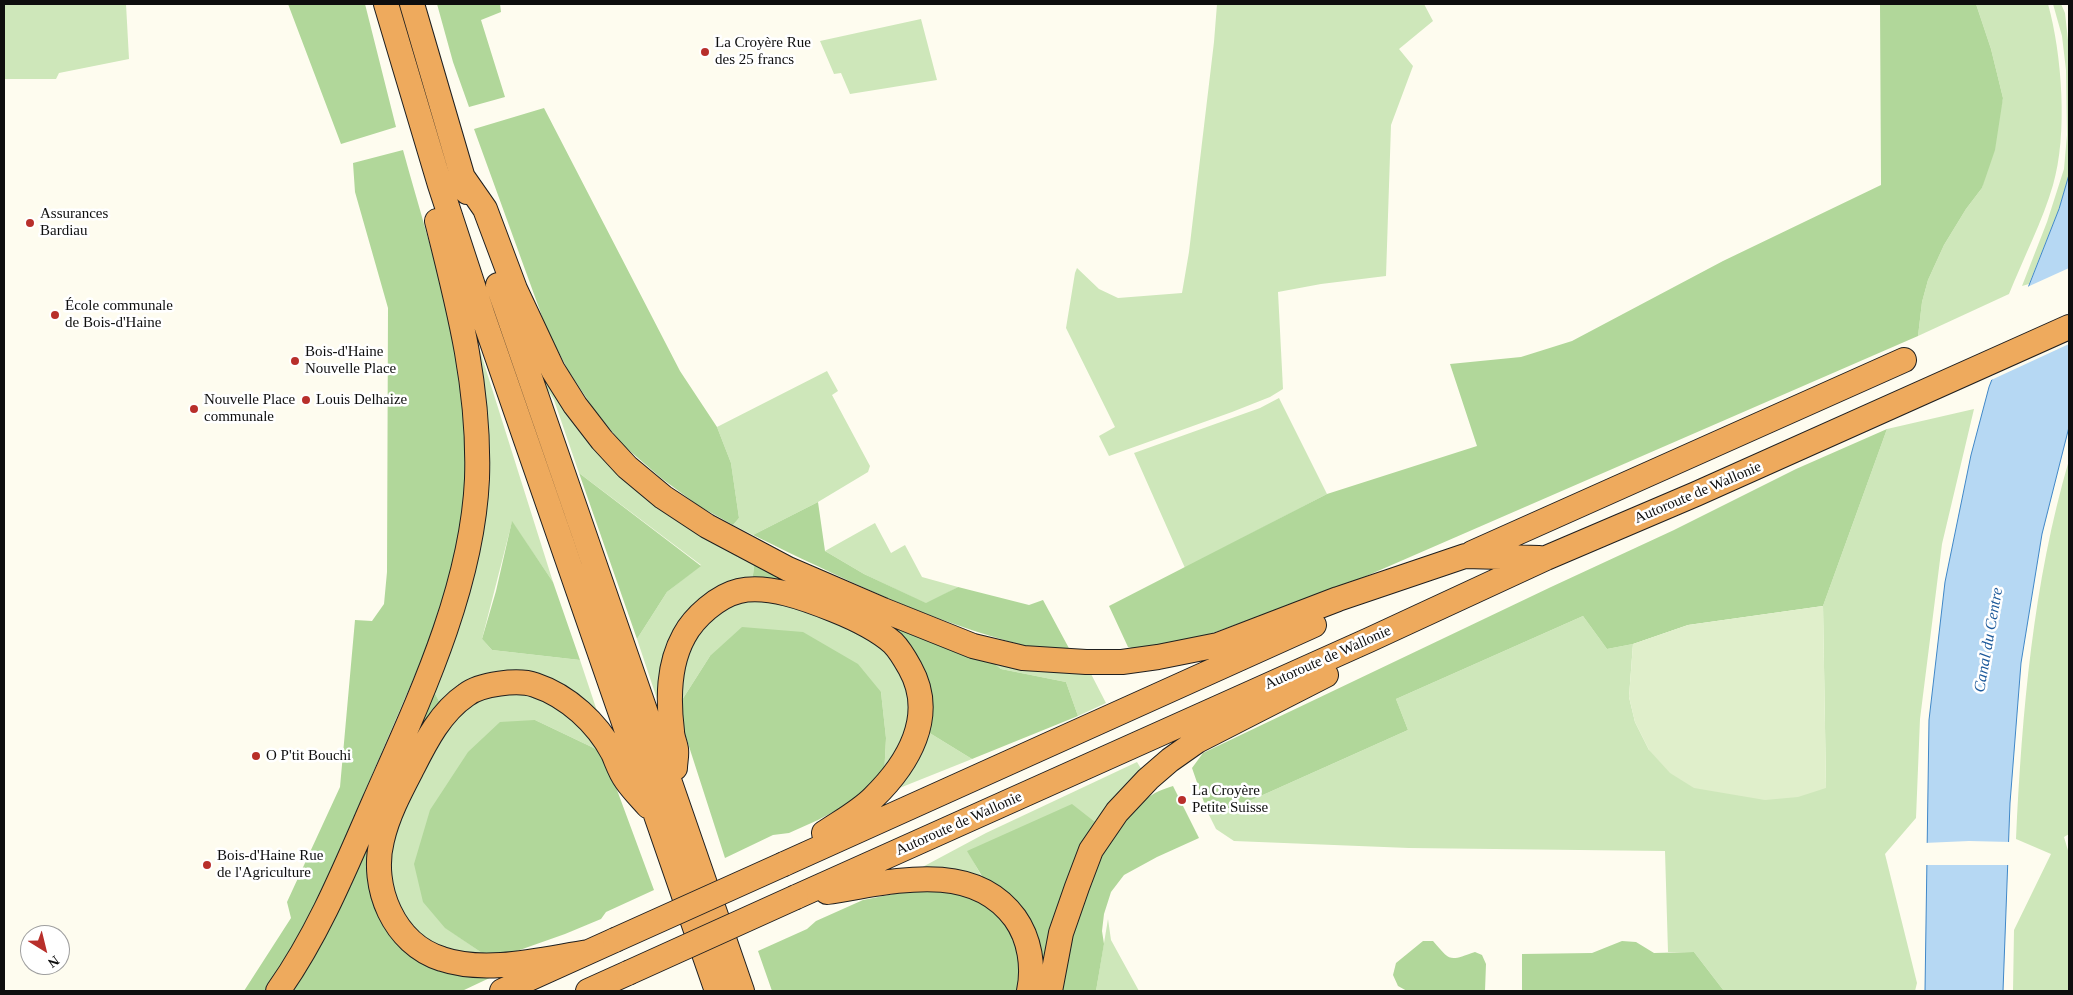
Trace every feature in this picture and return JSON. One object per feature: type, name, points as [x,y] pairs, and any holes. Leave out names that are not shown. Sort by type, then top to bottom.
[{"type":"highway","points":[[386,4],[440,185],[489,334],[717,991]]},
{"type":"highway","points":[[412,4],[462,176],[742,991]]},
{"type":"highway","points":[[462,176],[485,209],[515,289],[553,370],[602,440],[627,467],[663,497],[707,526],[788,569],[973,646],[1023,658],[1086,662],[1122,662],[1158,657],[1218,645],[1338,599],[1465,556],[1546,558]]},
{"type":"highway","points":[[278,991],[290,974],[336,888],[389,768],[444,631],[467,550],[477,481],[477,437],[468,348],[435,215],[440,185]]},
{"type":"highway","name":"Autoroute de Wallonie","points":[[588,991],[1131,747],[1192,731],[1369,640],[1474,591],[2069,327]]},
{"type":"highway","points":[[502,991],[1904,360]]},
{"type":"highway","points":[[674,790],[676,750],[672,734],[668,693],[680,644],[690,625],[704,612],[737,591],[762,590],[814,602],[855,619],[875,630],[892,643],[903,655],[914,674],[922,704],[916,736],[899,769],[871,800],[784,864]]},
{"type":"highway","points":[[588,952],[512,963],[474,965],[442,960],[418,948],[399,928],[384,902],[379,877],[381,841],[396,799],[441,718],[467,694],[489,686],[511,682],[534,684],[561,697],[577,709],[592,723],[607,744],[626,780],[656,814]]},
{"type":"highway","points":[[1050,991],[1061,933],[1091,850],[1117,812],[1192,731]]},
{"type":"highway","points":[[796,897],[926,878],[958,881],[978,887],[995,898],[1009,911],[1018,923],[1026,940],[1030,957],[1029,991]]},
{"type":"highway","points":[[604,991],[628,973]]},
{"type":"green space","points":[[4,4],[126,4],[129,59],[59,73],[56,79],[4,79]]},
{"type":"green space","points":[[288,4],[365,4],[396,127],[341,144]]},
{"type":"green space","points":[[437,4],[500,4],[501,12],[481,20],[505,97],[469,107],[453,62]]},
{"type":"green space","points":[[1217,4],[1424,4],[1433,21],[1399,49],[1413,66],[1391,125],[1386,276],[1321,284],[1278,292],[1283,389],[1270,397],[1232,412],[1109,456],[1099,436],[1115,427],[1066,328],[1075,273],[1077,268],[1099,289],[1118,298],[1182,293],[1189,252]]},
{"type":"green space","points":[[1880,4],[1976,4],[1991,49],[2003,98],[1995,150],[1982,188],[1966,209],[1944,245],[1928,280],[1922,302],[1918,336],[1348,584],[1196,639],[1136,649],[1128,647],[1109,606],[1327,494],[1477,446],[1450,364],[1521,357],[1572,341],[1723,261],[1881,185]]},
{"type":"green space","points":[[1976,4],[2048,4],[2060,70],[2062,119],[2058,165],[2044,212],[2009,294],[1918,336],[1922,302],[1928,280],[1944,245],[1966,209],[1982,188],[2003,98],[1991,49]]},
{"type":"green space","points":[[2053,4],[2061,4],[2065,13],[2069,49],[2069,175],[2059,209],[2029,284],[2022,286],[2047,222],[2064,169],[2067,135],[2066,70],[2062,36]]},
{"type":"green space","points":[[921,19],[937,80],[850,94],[841,73],[834,74],[820,41]]},
{"type":"green space","points":[[544,108],[680,371],[717,427],[731,463],[739,518],[733,525],[699,506],[661,478],[623,445],[593,408],[568,370],[547,330],[474,129]]},
{"type":"green space","points":[[403,150],[438,274],[456,357],[466,442],[465,485],[460,526],[446,587],[427,647],[325,884],[292,950],[265,991],[244,991],[291,918],[287,902],[340,787],[355,620],[372,621],[384,604],[387,572],[388,308],[355,192],[353,163]]},
{"type":"green space","points":[[513,300],[584,425],[755,559],[752,583],[708,600],[664,700],[657,699],[637,639],[667,592],[701,565],[579,473],[554,400],[536,372]]},
{"type":"green space","points":[[470,319],[553,582],[512,522],[482,639],[492,650],[580,660],[600,720],[543,678],[441,705],[430,684],[466,581]]},
{"type":"green space","points":[[827,371],[838,391],[832,395],[870,466],[868,472],[818,502],[753,535],[733,525],[739,518],[731,463],[717,427]]},
{"type":"green space","points":[[1279,398],[1327,494],[1185,568],[1134,453],[1260,408]]},
{"type":"green space","points":[[1974,409],[1942,544],[1920,719],[1916,818],[1885,854],[1917,983],[1915,991],[1724,991],[1694,952],[1668,952],[1665,851],[1409,848],[1234,841],[1216,829],[1207,811],[1236,807],[1408,730],[1396,699],[1583,616],[1607,649],[1633,644],[1629,697],[1635,722],[1649,750],[1826,788],[1823,606],[1887,429]]},
{"type":"green space","points":[[1887,429],[1823,606],[1688,625],[1633,644],[1607,649],[1583,616],[1396,699],[1408,730],[1236,807],[1207,811],[1192,768],[1203,753],[1674,530],[1796,469]]},
{"type":"green space","points":[[2069,460],[2069,834],[2064,837],[2069,854],[2069,991],[2013,991],[2014,930],[2051,854],[2016,839],[2031,648],[2046,553]]},
{"type":"green space","points":[[579,473],[701,566],[667,592],[637,639]]},
{"type":"green space","points":[[818,502],[825,551],[864,574],[926,603],[958,587],[1029,605],[1043,600],[1071,652],[1031,647],[956,625],[853,583],[753,535]]},
{"type":"green space","points":[[512,521],[553,582],[580,660],[492,650],[482,639],[496,591]]},
{"type":"green space","points":[[875,523],[891,553],[905,545],[922,577],[958,587],[927,604],[864,574],[825,551]]},
{"type":"green space","points":[[755,559],[980,652],[1001,669],[1066,682],[1078,716],[972,759],[928,732],[900,641],[752,583]]},
{"type":"green space","points":[[773,599],[819,612],[884,646],[911,689],[911,730],[884,777],[886,738],[881,692],[710,656],[682,700],[682,670],[690,643],[709,620],[725,608],[746,600]]},
{"type":"green space","points":[[1823,606],[1826,788],[1798,797],[1765,800],[1694,788],[1670,773],[1649,750],[1635,722],[1629,697],[1633,644],[1688,625]]},
{"type":"green space","points":[[742,627],[803,632],[858,664],[881,692],[886,738],[884,777],[858,799],[818,820],[789,833],[773,835],[725,858],[684,731],[682,700],[710,656]]},
{"type":"green space","points":[[980,652],[1090,672],[1106,703],[1078,716],[1066,682],[1001,669]]},
{"type":"green space","points":[[430,684],[441,705],[380,821],[393,934],[498,974],[462,991],[285,991]]},
{"type":"green space","points":[[525,693],[544,699],[582,727],[598,750],[535,720],[446,928],[485,955],[470,956],[420,939],[387,885],[390,838],[450,718],[487,696]]},
{"type":"green space","points":[[535,720],[598,750],[610,771],[654,890],[606,912],[601,919],[565,934],[514,952],[485,955],[445,928],[423,902],[414,864],[430,810],[468,752],[500,722]]},
{"type":"green space","points":[[928,732],[972,759],[897,789],[918,758]]},
{"type":"green space","points":[[1137,762],[1145,775],[1100,826],[968,851],[985,883],[915,871],[986,833]]},
{"type":"green space","points":[[1173,786],[1199,838],[1157,857],[1124,875],[1111,892],[1104,914],[1102,931],[1104,944],[1096,991],[1062,991],[1072,939],[1080,910],[1102,855],[1117,830],[1134,809],[1155,793]]},
{"type":"green space","points":[[1072,804],[1100,826],[1045,991],[1037,969],[967,851]]},
{"type":"green space","points":[[924,888],[969,893],[1000,914],[1021,952],[1020,991],[772,991],[758,951],[807,929],[816,921],[863,900]]},
{"type":"green space","points":[[1108,919],[1111,940],[1139,991],[1096,991]]},
{"type":"green space","points":[[1423,941],[1433,941],[1451,958],[1475,952],[1482,955],[1486,964],[1485,991],[1407,991],[1398,986],[1393,975],[1396,963]]},
{"type":"green space","points":[[1622,941],[1636,942],[1654,953],[1694,952],[1724,991],[1522,991],[1522,954],[1592,953]]},
{"type":"water","name":"Canal du Centre","points":[[2069,175],[2069,427],[2042,534],[2021,663],[2010,803],[2003,991],[1925,991],[1929,720],[1945,582],[1971,455],[1989,387],[2059,209]]},
{"type":"pier","points":[[2069,268],[2069,344],[1989,381],[2025,288]]},
{"type":"pier","points":[[2011,842],[2010,865],[1924,865],[1924,843]]},
{"type":"place","name":"La Croyère Rue des 25 francs","points":[[705,52]]},
{"type":"place","name":"Assurances Bardiau","points":[[30,223]]},
{"type":"place","name":"École communale de Bois-d'Haine","points":[[55,315]]},
{"type":"place","name":"Bois-d'Haine Nouvelle Place","points":[[295,361]]},
{"type":"place","name":"Louis Delhaize","points":[[306,400]]},
{"type":"place","name":"Nouvelle Place communale","points":[[194,409]]},
{"type":"place","name":"O P'tit Bouchi","points":[[256,756]]},
{"type":"place","name":"La Croyère Petite Suisse","points":[[1182,800]]},
{"type":"place","name":"Bois-d'Haine Rue de l'Agriculture","points":[[207,865]]}]
